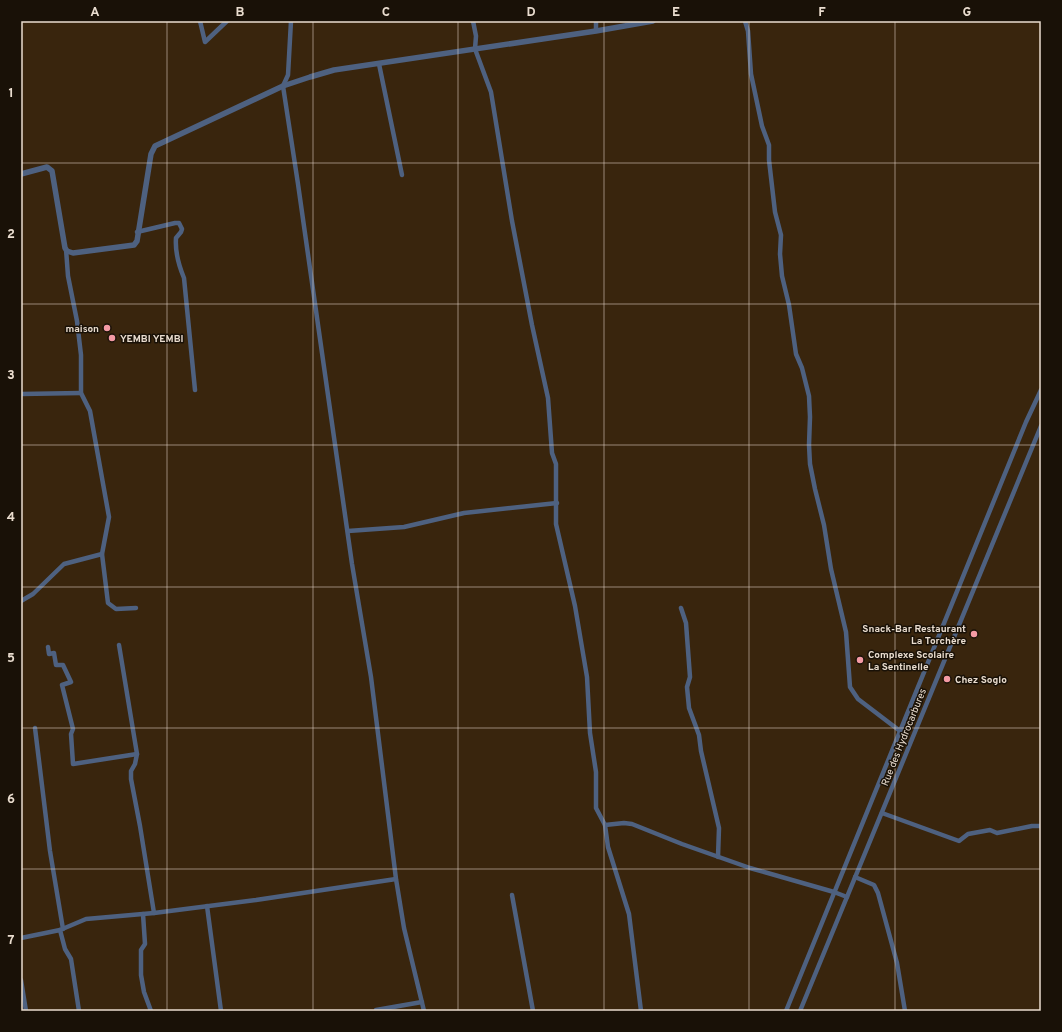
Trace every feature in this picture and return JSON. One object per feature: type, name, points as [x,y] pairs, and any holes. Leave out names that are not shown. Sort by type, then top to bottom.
[{"type":"street","points":[[200,21],[205,42],[227,21]]},
{"type":"street","points":[[291,21],[288,75],[283,86],[370,677],[396,879],[404,928],[424,1011]]},
{"type":"street","points":[[473,21],[476,36],[475,49],[491,92],[512,221],[548,398],[552,453],[556,464],[556,524],[575,606],[587,677],[590,733],[596,772],[596,808],[605,825],[608,847],[629,914],[641,1011]]},
{"type":"street","points":[[596,21],[596,31]]},
{"type":"street","points":[[66,248],[67,251],[73,253],[134,245],[136,241],[151,154],[154,146],[283,86],[334,70],[596,31],[653,21]]},
{"type":"street","points":[[745,21],[748,31],[751,74],[762,126],[769,145],[769,160],[775,212],[781,235],[780,254],[782,276],[789,305],[796,354],[802,368],[809,396],[810,464],[814,489],[824,525],[831,569],[846,632],[850,686],[858,699],[900,731]]},
{"type":"street","points":[[379,64],[402,175]]},
{"type":"street","points":[[21,174],[47,167],[52,171],[66,248],[68,276],[77,321],[81,355],[81,393],[90,410],[109,517],[102,554],[108,603],[116,609],[136,608]]},
{"type":"street","points":[[137,232],[175,223],[178,223],[182,229],[176,238],[176,247],[180,269],[184,278],[195,390]]},
{"type":"street","points":[[786,1011],[1026,422],[1041,390]]},
{"type":"street","points":[[21,394],[81,393]]},
{"type":"street","name":"Rue des Hydrocarbures","points":[[800,1011],[1041,426]]},
{"type":"street","points":[[348,531],[404,527],[464,513],[557,503]]},
{"type":"street","points":[[21,600],[33,594],[64,564],[102,554]]},
{"type":"street","points":[[681,608],[686,623],[690,677],[688,687],[689,708],[699,735],[700,751],[719,828],[718,856]]},
{"type":"street","points":[[119,645],[137,754],[135,764],[131,771],[131,779],[154,913]]},
{"type":"street","points":[[48,647],[49,654],[54,653],[56,665],[63,665],[71,682],[62,685],[73,729],[71,734],[73,764],[137,754]]},
{"type":"street","points":[[35,728],[50,851],[64,948],[71,959],[79,1011]]},
{"type":"street","points":[[882,813],[959,841],[968,834],[990,830],[997,833],[1041,826]]},
{"type":"street","points":[[605,825],[632,824],[750,868],[847,897]]},
{"type":"street","points":[[856,877],[874,885],[876,889],[897,963],[905,1011]]},
{"type":"street","points":[[21,938],[62,929],[86,919],[154,913],[291,896],[396,879]]},
{"type":"street","points":[[512,895],[533,1011]]},
{"type":"street","points":[[207,906],[221,1011]]},
{"type":"street","points":[[143,914],[145,944],[141,950],[141,975],[144,992],[151,1011]]},
{"type":"street","points":[[21,980],[26,1011]]},
{"type":"street","points":[[376,1010],[422,1002]]},
{"type":"place","name":"maison","points":[[107,328]]},
{"type":"place","name":"YEMBI YEMBI","points":[[112,338]]},
{"type":"place","name":"Snack-Bar Restaurant La Torchère","points":[[974,634]]},
{"type":"place","name":"Complexe Scolaire La Sentinelle","points":[[860,660]]},
{"type":"place","name":"Chez Soglo","points":[[947,679]]}]
